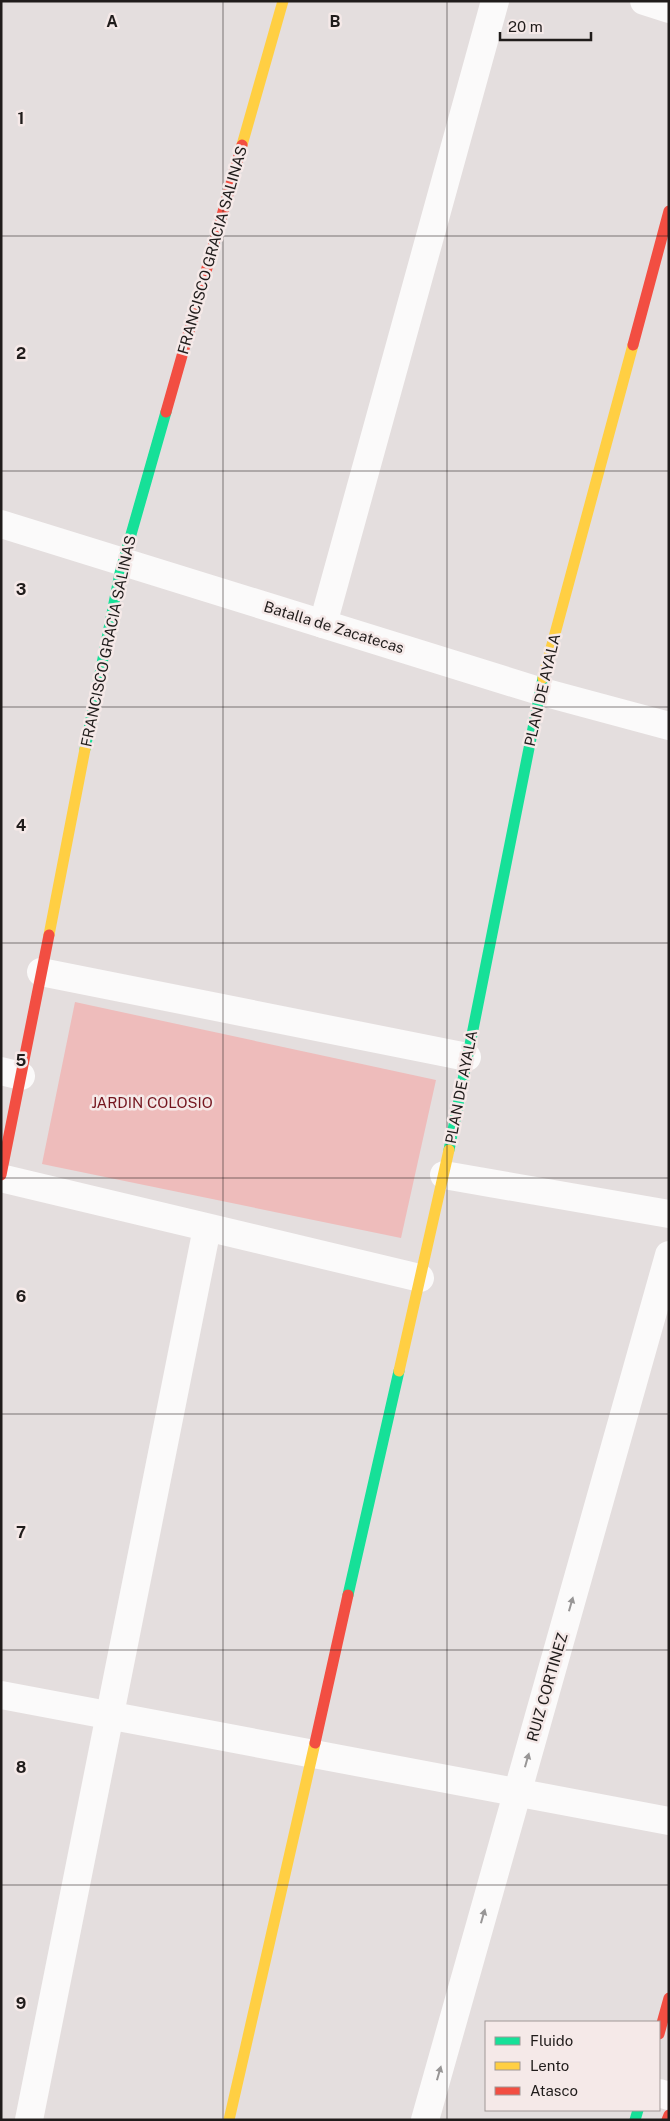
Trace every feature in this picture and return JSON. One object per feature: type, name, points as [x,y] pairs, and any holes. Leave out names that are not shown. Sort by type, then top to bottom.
[{"type":"street","name":"FRANCISCO GRACIA SALINAS","points":[[1,1176],[11,1074],[41,972],[123,562],[284,1]]},
{"type":"street","points":[[323,624],[495,1]]},
{"type":"street","points":[[644,1],[669,9]]},
{"type":"street","name":"PLAN DE AYALA","points":[[229,2120],[444,1175],[539,691],[669,211]]},
{"type":"street","name":"Batalla de Zacatecas","points":[[1,524],[539,691],[669,726]]},
{"type":"street","points":[[41,972],[467,1057]]},
{"type":"street","points":[[444,1175],[669,1214]]},
{"type":"street","points":[[1,1176],[207,1228],[420,1278]]},
{"type":"street","points":[[29,2120],[207,1228]]},
{"type":"street","name":"RUIZ CORTINEZ","points":[[425,2120],[669,1255]]},
{"type":"street","points":[[1,1695],[669,1821]]},
{"type":"street","points":[[660,2030],[669,1998]]},
{"type":"street","points":[[667,2120],[669,2115]]},
{"type":"green space","name":"JARDIN COLOSIO","points":[[75,1002],[436,1080],[401,1238],[42,1164]]},
{"type":"traffic: fast","points":[[85,749],[120,573],[166,412]]},
{"type":"traffic: fast","points":[[449,1150],[543,678]]},
{"type":"traffic: fast","points":[[348,1595],[399,1371]]},
{"type":"traffic: fast","points":[[635,2120],[638,2111]]},
{"type":"traffic: slow","points":[[242,145],[283,1]]},
{"type":"traffic: slow","points":[[543,678],[633,345]]},
{"type":"traffic: slow","points":[[49,935],[85,749]]},
{"type":"traffic: slow","points":[[399,1371],[449,1150]]},
{"type":"traffic: slow","points":[[229,2120],[315,1743]]},
{"type":"traffic: jam","points":[[166,412],[242,145]]},
{"type":"traffic: jam","points":[[633,345],[669,211]]},
{"type":"traffic: jam","points":[[1,1175],[49,935]]},
{"type":"traffic: jam","points":[[315,1743],[348,1595]]},
{"type":"traffic: jam","points":[[660,2030],[669,1998]]},
{"type":"traffic: jam","points":[[667,2120],[669,2115]]}]
